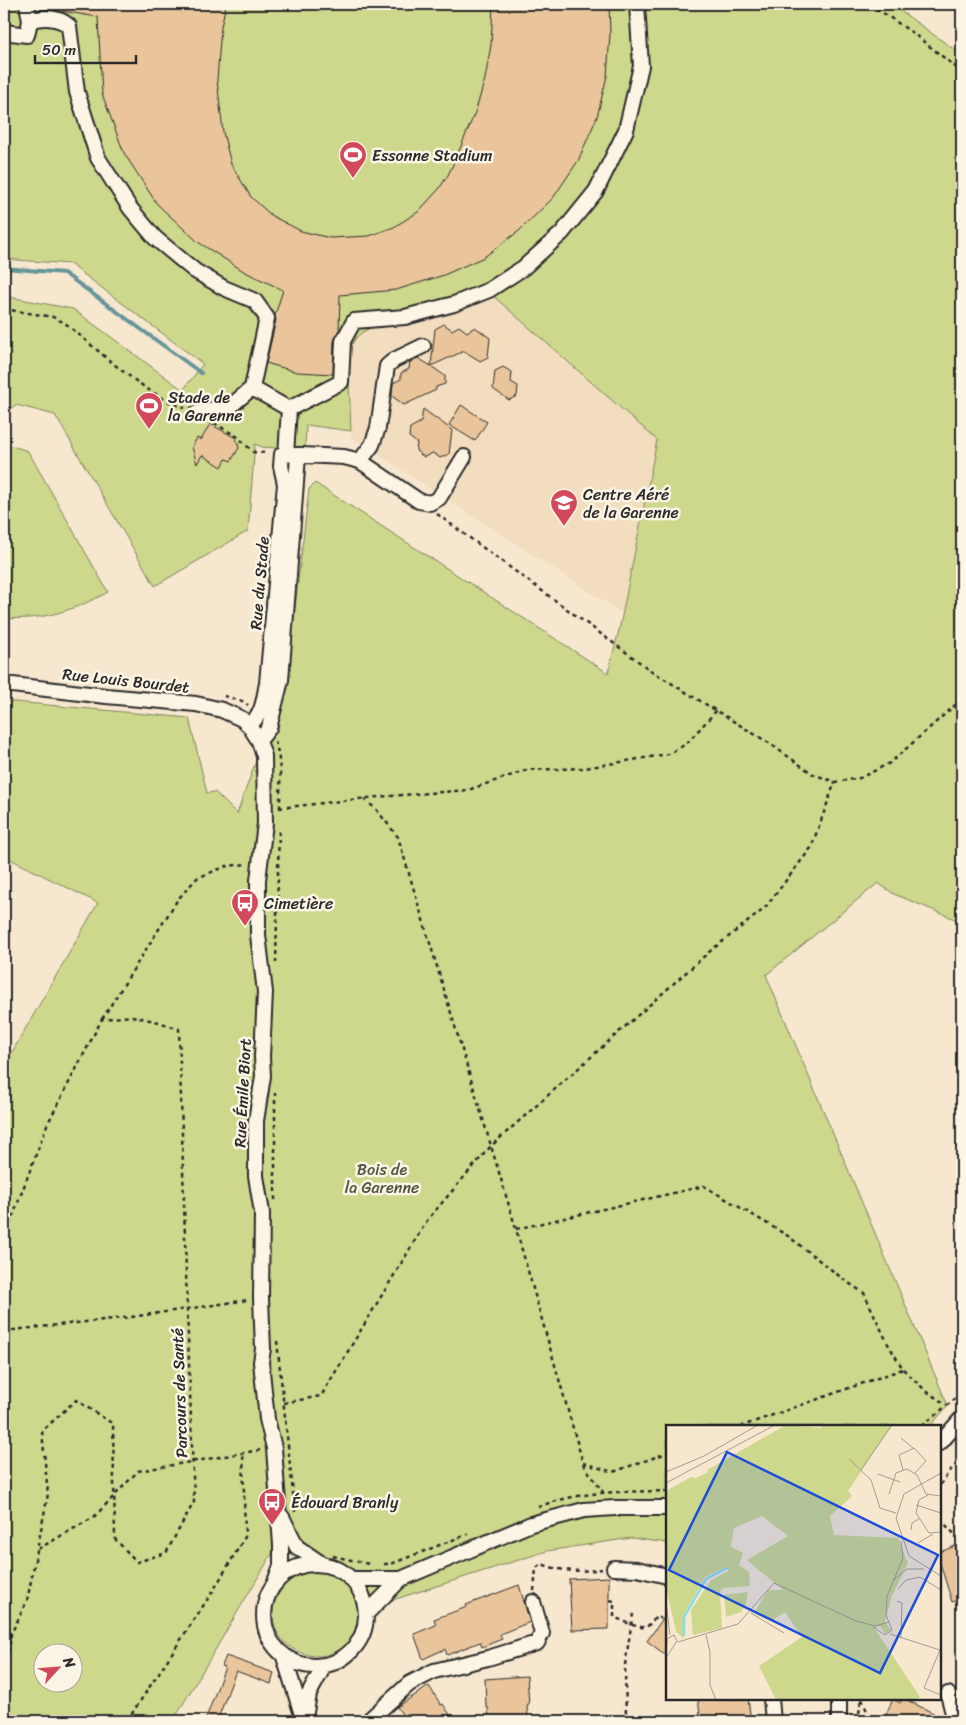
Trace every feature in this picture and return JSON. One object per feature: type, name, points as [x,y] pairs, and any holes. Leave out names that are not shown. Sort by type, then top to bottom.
[{"type":"street","points":[[4,32],[27,35],[30,21],[27,4]]},
{"type":"street","points":[[289,409],[341,382],[343,340],[354,321],[405,317],[454,304],[489,290],[523,268],[562,234],[596,191],[626,130],[641,66],[637,4]]},
{"type":"street","points":[[30,21],[38,18],[62,20],[69,26],[77,92],[98,158],[130,208],[155,238],[195,271],[224,288],[255,301],[267,318],[252,388],[232,405],[197,412]]},
{"type":"street","points":[[360,461],[372,444],[378,428],[387,366],[394,360],[424,346]]},
{"type":"street","points":[[252,388],[289,409]]},
{"type":"street","points":[[289,409],[289,455],[344,457],[360,461],[419,501],[430,503],[439,498],[464,457]]},
{"type":"street","name":"Rue du Stade","points":[[245,722],[259,715],[267,683],[285,484],[282,466],[289,455]]},
{"type":"street","name":"Rue du Stade","points":[[260,741],[269,728],[281,680],[289,455]]},
{"type":"street","name":"Rue Louis Bourdet","points":[[4,684],[196,704],[222,710],[245,722]]},
{"type":"street","name":"Rue Émile Biort","points":[[245,722],[260,741],[265,760],[265,824],[259,863],[258,934],[265,992],[263,1076],[256,1121],[256,1176],[262,1213],[261,1298],[263,1349],[261,1362],[263,1395],[266,1419],[274,1448],[281,1566],[274,1584]]},
{"type":"street","points":[[942,1438],[962,1418]]},
{"type":"street","name":"Rue Émile Biort","points":[[276,1476],[282,1517],[293,1541],[304,1553],[326,1560]]},
{"type":"street","points":[[366,1614],[401,1579],[531,1524],[571,1512],[615,1508],[666,1508]]},
{"type":"street","points":[[615,1508],[666,1518]]},
{"type":"street","points":[[326,1560],[351,1579],[359,1589],[364,1601],[366,1614],[364,1630],[357,1645],[346,1657],[324,1666],[299,1665],[284,1657],[273,1646],[266,1631],[263,1615],[266,1599],[274,1584],[283,1574],[295,1568],[326,1560]]},
{"type":"street","points":[[614,1568],[637,1569],[666,1576]]},
{"type":"street","points":[[351,1579],[401,1579]]},
{"type":"street","points":[[368,1721],[409,1684],[434,1671],[488,1658],[537,1642],[542,1633],[533,1602]]},
{"type":"street","points":[[284,1657],[304,1721]]},
{"type":"street","points":[[304,1721],[309,1694],[324,1666]]},
{"type":"street","points":[[948,1694],[955,1721]]},
{"type":"street","points":[[771,1700],[773,1721]]},
{"type":"street","points":[[838,1700],[839,1721]]},
{"type":"path","points":[[870,4],[914,34],[962,72]]},
{"type":"path","points":[[4,309],[53,317],[65,323],[130,375],[171,404],[197,412],[238,437],[253,452],[289,455]]},
{"type":"path","points":[[419,501],[653,672],[769,743],[813,774],[835,782],[860,778],[890,763],[962,698]]},
{"type":"path","points":[[218,696],[226,696],[242,701],[259,715]]},
{"type":"path","points":[[265,808],[468,790],[527,770],[585,768],[668,754],[686,744],[716,711]]},
{"type":"path","points":[[269,728],[279,753],[280,808]]},
{"type":"path","points":[[284,1403],[321,1396],[428,1219],[491,1146],[709,952],[764,909],[811,848],[835,782]]},
{"type":"path","points":[[364,798],[376,809],[398,837],[516,1229],[583,1462],[603,1492]]},
{"type":"path","points":[[276,970],[279,827]]},
{"type":"path","points":[[4,1240],[48,1125],[102,1019],[178,899],[197,878],[227,866],[259,863]]},
{"type":"path","name":"Parcours de Santé","points":[[4,1673],[11,1634],[27,1601],[48,1494],[42,1431],[76,1400],[113,1424],[115,1539],[137,1562],[166,1553],[194,1502],[180,1030],[159,1022],[132,1016],[102,1019]]},
{"type":"path","points":[[275,1093],[275,1202]]},
{"type":"path","points":[[516,1229],[704,1186],[788,1236],[864,1293],[888,1344],[903,1369],[926,1391],[948,1406]]},
{"type":"path","points":[[4,1331],[131,1317],[261,1298]]},
{"type":"path","points":[[277,1340],[296,1519]]},
{"type":"path","points":[[745,1425],[903,1369]]},
{"type":"path","points":[[923,1425],[962,1393]]},
{"type":"path","points":[[38,1550],[94,1518],[138,1471],[274,1448]]},
{"type":"path","points":[[127,1721],[213,1591],[245,1537],[243,1452]]},
{"type":"path","points":[[583,1462],[613,1472],[666,1453]]},
{"type":"path","points":[[941,1484],[962,1458]]},
{"type":"path","points":[[535,1508],[585,1493],[666,1491]]},
{"type":"path","points":[[941,1521],[962,1542]]},
{"type":"path","points":[[383,1565],[391,1564],[474,1532]]},
{"type":"path","points":[[326,1560],[374,1566]]},
{"type":"path","points":[[533,1602],[536,1568],[542,1564],[555,1570],[587,1571],[614,1568]]},
{"type":"path","points":[[610,1600],[614,1601],[614,1617],[632,1625],[646,1628],[657,1616],[661,1619]]},
{"type":"path","points":[[626,1721],[625,1665],[633,1614]]},
{"type":"path","points":[[858,1721],[862,1700]]},
{"type":"path","points":[[862,1700],[871,1721]]},
{"type":"shaded area","name":"Centre Aéré de la Garenne","points":[[491,293],[657,440],[622,613],[351,437],[348,356],[351,344],[356,336],[363,330],[423,320],[442,314]]},
{"type":"green space","name":"Bois de la Garenne","points":[[4,4],[891,4],[962,55],[962,922],[894,894],[878,883],[766,975],[948,1406],[931,1425],[666,1425],[666,1543],[631,1538],[547,1551],[380,1604],[353,1589],[358,1600],[360,1612],[357,1630],[354,1636],[341,1649],[325,1655],[310,1655],[295,1650],[283,1640],[275,1628],[273,1612],[278,1595],[283,1588],[296,1576],[318,1570],[276,1547],[173,1721],[4,1721],[4,1066],[98,903],[12,860],[4,851],[4,701],[189,718],[207,793],[215,792],[237,814],[287,674],[309,489],[315,483],[608,673],[620,626],[657,440],[491,294],[423,320],[371,328],[362,332],[356,338],[348,356],[351,431],[306,425],[305,450],[262,447],[255,444],[248,531],[155,586],[55,415],[16,405],[4,412],[4,296],[73,309],[183,390],[203,364],[70,264],[4,259]]},
{"type":"green space","points":[[12,446],[28,451],[108,592],[58,613],[32,618],[4,618],[4,451]]},
{"type":"building","points":[[55,4],[226,4],[221,27],[217,80],[223,132],[231,164],[251,197],[272,216],[301,231],[330,238],[369,236],[394,227],[418,212],[439,189],[457,156],[476,110],[485,79],[491,45],[493,4],[609,4],[610,34],[607,76],[597,117],[578,161],[553,198],[519,231],[484,257],[444,275],[396,290],[340,295],[339,330],[334,341],[333,374],[297,372],[266,363],[276,320],[275,315],[283,290],[245,272],[198,242],[157,204],[124,153],[102,94],[98,17],[55,10]]},
{"type":"building","points":[[444,324],[452,330],[459,326],[467,332],[475,327],[490,338],[488,357],[480,361],[464,351],[431,366],[435,329]]},
{"type":"building","points":[[418,358],[445,376],[445,384],[404,405],[392,396],[393,383],[401,379],[401,373],[409,369],[410,362]]},
{"type":"building","points":[[503,367],[512,372],[511,382],[518,386],[517,396],[509,400],[493,389],[495,371]]},
{"type":"building","points":[[461,405],[487,422],[475,441],[449,425]]},
{"type":"building","points":[[423,409],[452,430],[449,454],[440,458],[433,453],[424,457],[416,451],[417,443],[409,437],[410,428],[421,422]]},
{"type":"building","points":[[210,424],[236,438],[239,448],[231,461],[226,459],[222,467],[202,455],[197,464],[192,447],[197,438],[201,440]]},
{"type":"building","points":[[955,1546],[962,1566],[962,1599],[952,1602],[941,1566],[941,1552]]},
{"type":"building","points":[[609,1577],[609,1629],[572,1630],[569,1579]]},
{"type":"building","points":[[519,1585],[530,1622],[500,1634],[502,1639],[482,1647],[480,1642],[447,1655],[445,1649],[423,1659],[414,1634],[436,1625],[434,1619]]},
{"type":"building","points":[[666,1614],[666,1655],[647,1641]]},
{"type":"building","points":[[226,1656],[274,1673],[271,1684],[236,1671],[217,1721],[205,1721],[225,1667],[222,1666]]},
{"type":"building","points":[[527,1676],[528,1721],[489,1721],[488,1707],[486,1707],[485,1679]]},
{"type":"building","points":[[429,1686],[454,1721],[407,1721],[397,1707]]},
{"type":"building","points":[[698,1700],[748,1700],[751,1721],[701,1721]]},
{"type":"building","points":[[893,1700],[900,1703],[902,1700],[907,1700],[935,1714],[931,1721],[900,1721],[886,1714]]},
{"type":"waterway","points":[[4,268],[64,273],[201,373]]},
{"type":"place","name":"Essonne Stadium","points":[[353,179]]},
{"type":"place","name":"Stade de la Garenne","points":[[149,430]]},
{"type":"place","name":"Centre Aéré de la Garenne","points":[[564,527]]},
{"type":"place","name":"Cimetière","points":[[245,927]]},
{"type":"place","name":"Édouard Branly","points":[[272,1526]]}]
